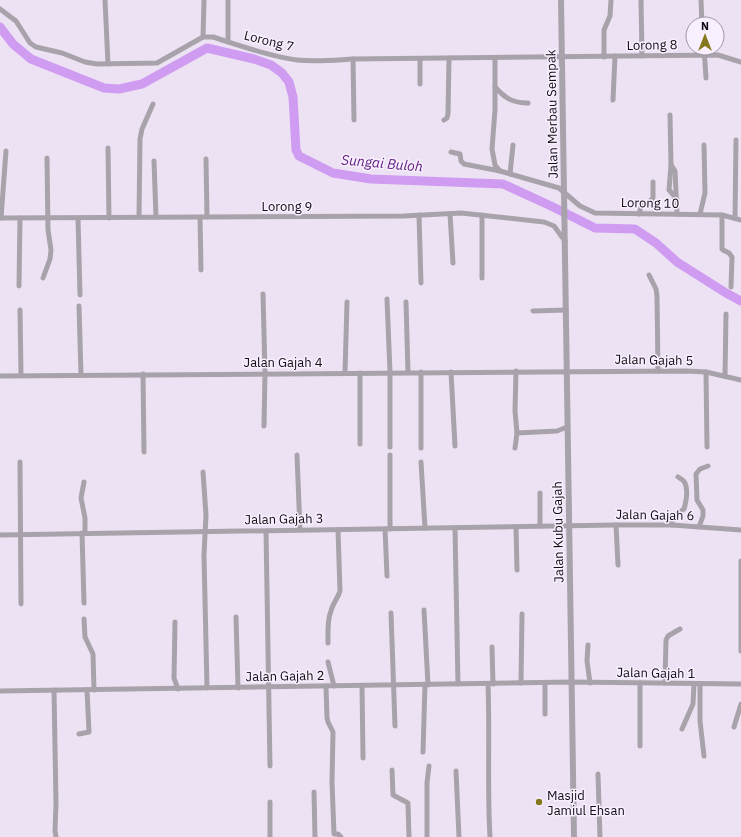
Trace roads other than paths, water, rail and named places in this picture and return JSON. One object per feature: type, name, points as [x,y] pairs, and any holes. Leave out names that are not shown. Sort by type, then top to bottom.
[{"type":"street","points":[[105,0],[108,64]]},
{"type":"street","points":[[0,8],[16,21],[30,43],[36,47],[85,62],[97,64],[157,63],[203,37],[204,0]]},
{"type":"street","points":[[228,0],[228,42]]},
{"type":"street","name":"Jalan Merbau Sempak","points":[[561,0],[564,228]]},
{"type":"street","points":[[604,57],[604,30],[610,16],[611,0]]},
{"type":"street","points":[[641,0],[642,56]]},
{"type":"street","points":[[701,0],[702,16]]},
{"type":"street","name":"Lorong 7","points":[[203,37],[213,37],[296,60],[323,61],[353,59],[562,57]]},
{"type":"street","name":"Lorong 8","points":[[562,57],[685,55]]},
{"type":"street","points":[[613,100],[615,56]]},
{"type":"street","points":[[704,56],[706,78]]},
{"type":"street","name":"Lorong 8","points":[[723,56],[741,62]]},
{"type":"street","points":[[444,120],[447,118],[448,114],[449,58]]},
{"type":"street","points":[[495,58],[492,149],[495,165],[500,170]]},
{"type":"street","points":[[353,59],[354,120]]},
{"type":"street","points":[[420,59],[420,84]]},
{"type":"street","points":[[495,87],[504,97],[520,103],[528,103]]},
{"type":"street","points":[[139,217],[140,139],[142,129],[153,104]]},
{"type":"street","points":[[670,115],[671,165],[669,190],[677,199],[677,214]]},
{"type":"street","points":[[736,140],[738,219]]},
{"type":"street","points":[[510,174],[513,145]]},
{"type":"street","points":[[700,214],[705,193],[704,145]]},
{"type":"street","points":[[108,148],[109,218]]},
{"type":"street","points":[[0,218],[6,151]]},
{"type":"street","name":"Lorong 10","points":[[451,152],[460,154],[461,161],[464,164],[500,170],[559,188],[564,195],[580,206],[596,213],[722,214],[738,219]]},
{"type":"street","points":[[43,278],[50,259],[47,158]]},
{"type":"street","points":[[206,158],[207,217]]},
{"type":"street","points":[[154,161],[156,217]]},
{"type":"street","points":[[639,214],[641,207],[650,202],[653,198],[653,182]]},
{"type":"street","points":[[450,214],[453,263]]},
{"type":"street","points":[[722,214],[722,249],[729,253],[732,257],[731,287]]},
{"type":"street","points":[[419,215],[421,282]]},
{"type":"street","points":[[482,215],[482,278]]},
{"type":"street","name":"Lorong 9","points":[[0,218],[482,215],[537,221],[550,224],[557,230],[565,241]]},
{"type":"street","points":[[200,217],[201,270]]},
{"type":"street","points":[[19,286],[20,218]]},
{"type":"street","points":[[78,218],[80,295]]},
{"type":"street","name":"Jalan Kubu Gajah","points":[[564,228],[570,682],[574,837]]},
{"type":"street","points":[[649,275],[656,289],[657,296],[658,371]]},
{"type":"street","points":[[263,294],[265,373],[264,426]]},
{"type":"street","points":[[387,299],[390,372],[390,446]]},
{"type":"street","points":[[346,373],[347,302]]},
{"type":"street","points":[[406,302],[408,372]]},
{"type":"street","points":[[79,306],[81,375]]},
{"type":"street","points":[[20,310],[21,375]]},
{"type":"street","points":[[533,311],[566,310]]},
{"type":"street","points":[[725,376],[726,314]]},
{"type":"street","points":[[515,448],[517,433],[515,416],[516,371]]},
{"type":"street","name":"Jalan Gajah 5","points":[[566,371],[706,372],[741,380]]},
{"type":"street","name":"Jalan Gajah 4","points":[[0,376],[566,371]]},
{"type":"street","points":[[422,372],[422,448]]},
{"type":"street","points":[[451,372],[455,446]]},
{"type":"street","points":[[706,372],[707,447]]},
{"type":"street","points":[[360,373],[360,444]]},
{"type":"street","points":[[143,374],[144,452]]},
{"type":"street","points":[[517,433],[558,431],[567,427]]},
{"type":"street","points":[[297,455],[300,530]]},
{"type":"street","points":[[387,576],[390,455]]},
{"type":"street","points":[[20,462],[22,534],[21,604]]},
{"type":"street","points":[[422,462],[425,528]]},
{"type":"street","points":[[699,527],[703,510],[697,500],[696,474],[700,469],[708,466]]},
{"type":"street","points":[[203,472],[207,688]]},
{"type":"street","points":[[672,525],[672,517],[684,509],[686,501],[686,485],[684,481],[678,477]]},
{"type":"street","points":[[84,482],[81,498],[85,518],[84,603]]},
{"type":"street","points":[[540,493],[540,526]]},
{"type":"street","points":[[616,525],[618,565]]},
{"type":"street","name":"Jalan Gajah 6","points":[[569,526],[672,525],[741,530]]},
{"type":"street","name":"Jalan Gajah 3","points":[[0,535],[569,526]]},
{"type":"street","points":[[516,527],[517,570]]},
{"type":"street","points":[[455,528],[458,684]]},
{"type":"street","points":[[328,643],[330,611],[338,599],[340,590],[338,530]]},
{"type":"street","points":[[266,531],[270,766]]},
{"type":"street","points":[[741,561],[741,651]]},
{"type":"street","points":[[423,752],[426,685],[424,610]]},
{"type":"street","points":[[392,612],[395,726]]},
{"type":"street","points":[[521,683],[522,614]]},
{"type":"street","points":[[236,618],[238,688]]},
{"type":"street","points":[[84,619],[84,637],[93,654],[94,690]]},
{"type":"street","points":[[175,622],[174,678],[178,689]]},
{"type":"street","points":[[665,683],[666,640],[668,636],[680,629]]},
{"type":"street","points":[[588,645],[587,660],[590,683]]},
{"type":"street","points":[[490,837],[487,770],[492,647]]},
{"type":"street","points":[[328,662],[334,686]]},
{"type":"street","name":"Jalan Gajah 1","points":[[570,682],[741,684]]},
{"type":"street","name":"Jalan Gajah 2","points":[[0,691],[570,682]]},
{"type":"street","points":[[545,683],[545,714]]},
{"type":"street","points":[[640,683],[640,746]]},
{"type":"street","points":[[682,729],[693,704],[694,684]]},
{"type":"street","points":[[700,684],[700,721],[704,756]]},
{"type":"street","points":[[326,686],[327,718],[333,732],[332,782],[334,836],[338,834],[341,837]]},
{"type":"street","points":[[362,686],[363,758]]},
{"type":"street","points":[[54,690],[56,837]]},
{"type":"street","points":[[79,734],[88,733],[89,730],[87,690]]},
{"type":"street","points":[[734,727],[741,704]]},
{"type":"street","points":[[427,837],[427,783],[429,766]]},
{"type":"street","points":[[392,770],[393,795],[408,803],[409,837]]},
{"type":"street","points":[[456,771],[459,837]]},
{"type":"street","points":[[598,774],[600,837]]},
{"type":"street","points":[[314,792],[315,837]]},
{"type":"street","points":[[270,802],[270,837]]},
{"type":"waterway","name":"Sungai Buloh","points":[[0,27],[13,44],[31,59],[104,88],[119,89],[142,84],[207,48],[254,59],[271,65],[282,73],[289,82],[293,97],[296,150],[299,156],[333,173],[371,179],[503,184],[595,228],[635,229],[656,243],[677,262],[741,301]]},
{"type":"place","name":"Masjid Jamiul Ehsan","points":[[539,802]]}]
